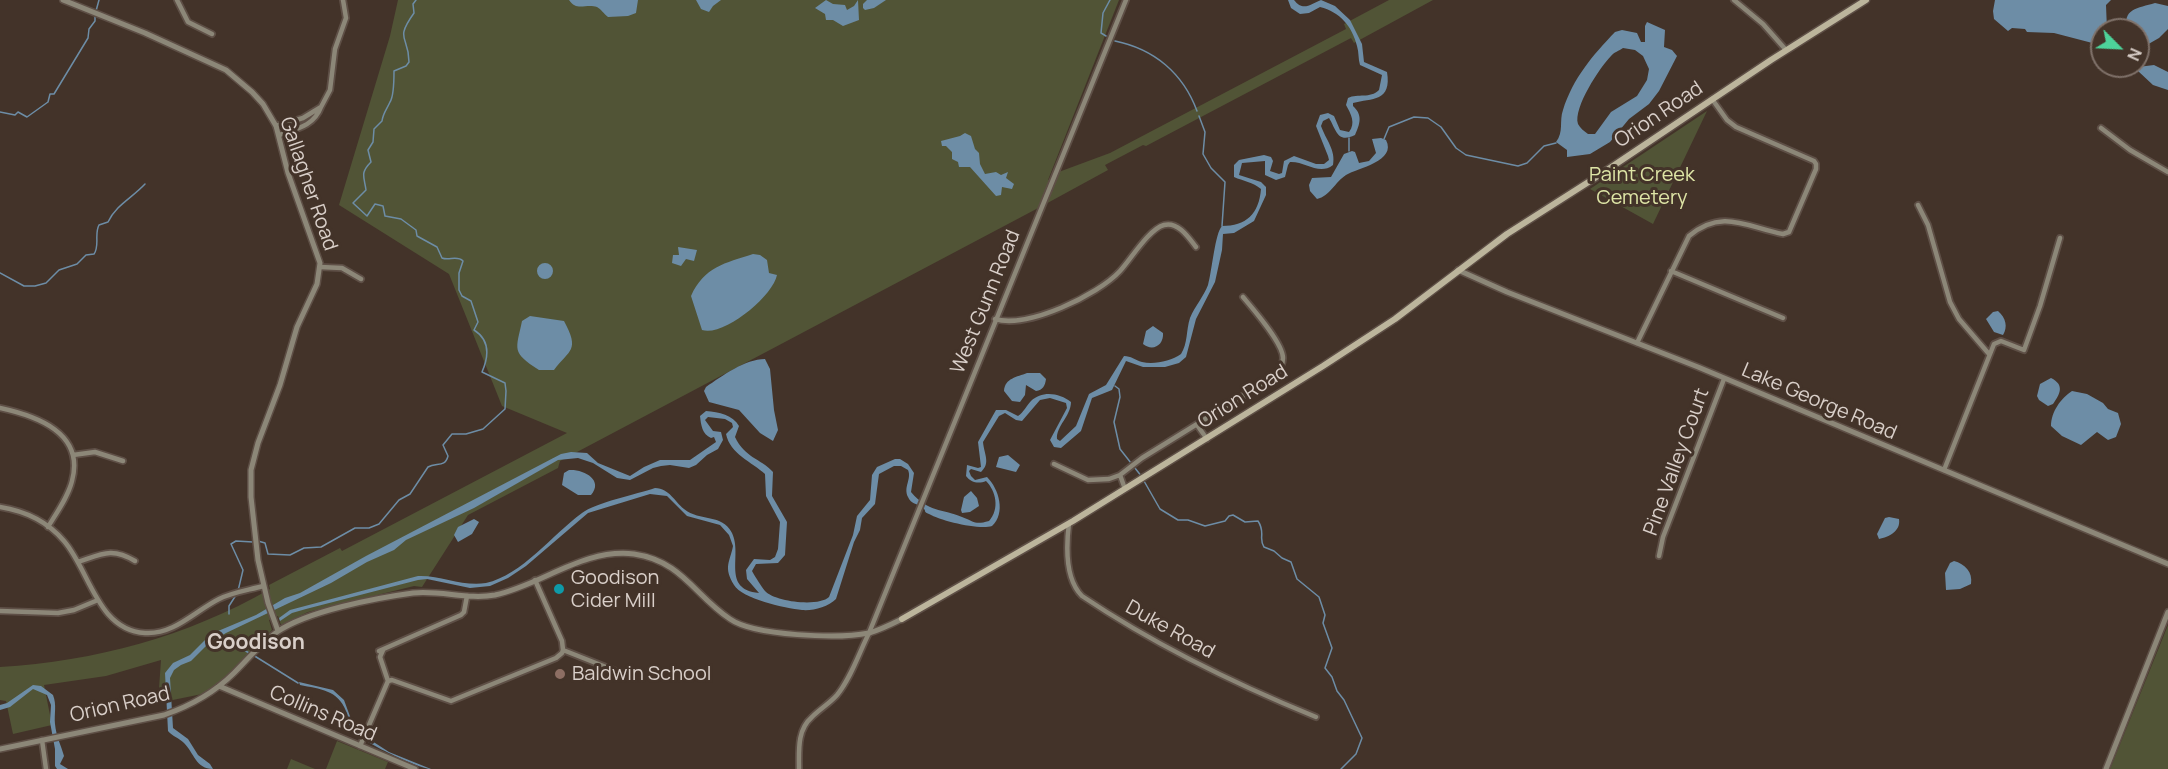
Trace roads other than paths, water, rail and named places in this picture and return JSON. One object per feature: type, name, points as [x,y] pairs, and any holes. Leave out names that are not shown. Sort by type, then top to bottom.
[{"type":"main road","name":"Orion Road","points":[[903,619],[1069,523],[1207,439],[1395,319],[1514,230],[1786,50],[1866,0]]},
{"type":"street","name":"Gallagher Road","points":[[63,0],[145,33],[226,70],[263,104],[276,126],[288,173],[320,267],[317,284],[297,327],[251,470],[251,497],[258,560],[263,586],[278,631]]},
{"type":"street","points":[[177,0],[188,22],[212,34]]},
{"type":"street","points":[[279,135],[307,125],[318,115],[330,90],[335,50],[345,18],[343,0]]},
{"type":"street","name":"West Gunn Road","points":[[869,633],[1126,0]]},
{"type":"street","points":[[1734,0],[1763,24],[1786,50]]},
{"type":"street","points":[[1637,343],[1689,236],[1703,225],[1725,220],[1737,221],[1783,234],[1789,232],[1816,169],[1814,161],[1736,127],[1727,120],[1712,99]]},
{"type":"street","points":[[276,126],[303,118],[321,107]]},
{"type":"street","points":[[2102,128],[2130,150],[2168,172]]},
{"type":"street","points":[[1918,205],[1928,225],[1950,302],[1959,319],[1989,354]]},
{"type":"street","points":[[995,319],[1005,322],[1025,320],[1094,292],[1118,273],[1149,237],[1163,225],[1170,224],[1179,228],[1196,247]]},
{"type":"street","points":[[1944,470],[1994,344],[2001,341],[2024,350],[2060,238]]},
{"type":"street","points":[[320,267],[342,268],[361,279]]},
{"type":"street","name":"Lake George Road","points":[[1458,270],[2168,564]]},
{"type":"street","points":[[1671,271],[1783,318]]},
{"type":"street","points":[[1054,464],[1088,480],[1109,479],[1120,475],[1142,458],[1275,376],[1281,366],[1283,356],[1281,349],[1260,317],[1243,297]]},
{"type":"street","name":"Pine Valley Court","points":[[1659,556],[1663,537],[1724,379]]},
{"type":"street","points":[[0,408],[20,412],[51,426],[64,438],[73,455],[75,469],[72,482],[48,527]]},
{"type":"street","points":[[1197,425],[1207,439]]},
{"type":"street","points":[[73,455],[95,452],[123,461]]},
{"type":"street","points":[[1120,475],[1125,489]]},
{"type":"street","points":[[0,507],[16,510],[36,518],[64,541],[110,617],[126,628],[146,633],[168,628],[219,599],[263,586]]},
{"type":"street","name":"Duke Road","points":[[1069,523],[1069,572],[1071,582],[1082,597],[1181,655],[1259,694],[1316,717]]},
{"type":"street","points":[[78,562],[106,552],[114,552],[135,561]]},
{"type":"street","name":"Orion Road","points":[[0,749],[175,711],[205,697],[278,631],[302,618],[397,595],[426,592],[481,597],[498,594],[597,556],[635,555],[668,566],[692,583],[721,613],[749,628],[835,636],[869,633],[903,619]]},
{"type":"street","points":[[388,681],[392,680],[451,701],[556,658],[562,653],[562,641],[535,580]]},
{"type":"street","points":[[360,746],[388,681],[380,657],[381,650],[461,615],[464,612],[467,596]]},
{"type":"street","points":[[0,611],[58,613],[74,610],[98,600]]},
{"type":"street","points":[[2106,769],[2168,612]]},
{"type":"street","points":[[799,769],[800,736],[803,727],[841,689],[869,633]]},
{"type":"street","points":[[563,650],[616,671]]},
{"type":"street","name":"Collins Road","points":[[219,686],[413,769]]},
{"type":"street","points":[[42,740],[46,769]]},
{"type":"water","points":[[569,0],[638,0],[636,13],[628,16],[608,17],[597,7],[575,6]]},
{"type":"water","points":[[696,0],[721,0],[709,12],[701,9]]},
{"type":"water","points":[[826,0],[833,4],[845,5],[847,10],[858,0],[859,20],[843,26],[833,20],[826,20],[825,14],[815,8]]},
{"type":"water","points":[[867,0],[886,0],[874,8],[865,10],[863,4]]},
{"type":"water","points":[[1288,0],[1294,0],[1301,6],[1321,0],[1335,6],[1350,20],[1362,44],[1364,62],[1387,72],[1386,89],[1379,97],[1353,103],[1360,120],[1355,135],[1344,138],[1338,134],[1329,118],[1323,121],[1321,126],[1334,160],[1333,165],[1328,168],[1317,169],[1290,162],[1285,177],[1276,180],[1265,175],[1265,161],[1242,163],[1239,175],[1261,182],[1266,187],[1266,195],[1254,221],[1234,233],[1223,234],[1215,282],[1196,319],[1186,357],[1179,363],[1165,367],[1143,367],[1126,361],[1112,390],[1092,398],[1081,431],[1061,448],[1054,447],[1050,440],[1067,408],[1066,403],[1050,398],[1040,400],[1022,421],[1005,413],[999,416],[983,442],[986,462],[984,469],[981,472],[971,469],[969,471],[975,480],[987,477],[998,494],[999,515],[992,526],[978,527],[960,524],[925,512],[908,497],[906,490],[908,470],[901,466],[894,466],[879,474],[875,504],[862,518],[836,599],[820,608],[802,610],[755,599],[739,590],[734,585],[728,569],[733,546],[729,535],[720,525],[687,516],[667,496],[650,494],[588,513],[526,566],[490,586],[470,588],[427,579],[418,580],[292,613],[280,621],[279,618],[290,610],[418,576],[477,584],[499,579],[524,563],[588,509],[655,488],[668,493],[690,513],[717,520],[728,527],[735,542],[735,570],[740,585],[747,590],[759,593],[747,579],[746,570],[754,559],[770,560],[775,557],[778,549],[780,522],[766,496],[765,474],[737,452],[728,441],[726,434],[733,427],[732,423],[725,419],[708,417],[705,420],[713,431],[721,432],[723,440],[718,449],[696,465],[689,468],[661,466],[630,480],[617,478],[593,463],[578,458],[558,460],[474,508],[406,540],[394,550],[367,562],[331,583],[226,633],[209,643],[191,661],[174,670],[170,678],[173,728],[188,739],[198,755],[213,769],[199,763],[184,743],[168,731],[165,673],[173,663],[190,655],[211,634],[300,593],[561,454],[587,453],[598,463],[630,476],[660,460],[690,460],[716,442],[714,437],[708,436],[702,429],[700,416],[706,411],[721,413],[733,419],[739,426],[735,437],[739,444],[748,454],[773,472],[772,496],[787,522],[785,555],[778,563],[756,564],[752,571],[770,595],[797,602],[816,602],[829,597],[853,535],[857,516],[870,500],[872,475],[877,467],[895,459],[908,464],[914,473],[911,492],[924,504],[975,522],[989,521],[996,506],[992,490],[986,481],[975,482],[966,476],[967,465],[981,467],[978,442],[996,410],[1006,410],[1018,416],[1031,401],[1040,395],[1051,394],[1062,397],[1071,402],[1069,412],[1057,434],[1057,439],[1060,441],[1076,426],[1089,394],[1106,385],[1124,356],[1142,362],[1157,363],[1181,354],[1190,318],[1208,285],[1222,226],[1238,224],[1250,217],[1260,198],[1261,189],[1234,177],[1234,165],[1239,160],[1264,155],[1271,157],[1273,161],[1270,171],[1279,174],[1282,173],[1284,161],[1294,156],[1316,164],[1324,164],[1329,160],[1316,126],[1320,115],[1328,113],[1334,116],[1340,130],[1349,132],[1352,122],[1346,105],[1348,98],[1372,94],[1379,90],[1382,75],[1360,65],[1355,39],[1339,16],[1320,7],[1309,13],[1300,14],[1291,8]]},
{"type":"water","points":[[1995,0],[2111,0],[2106,5],[2107,18],[2090,18],[2090,42],[2054,33],[2027,32],[2025,29],[2012,28],[2008,31],[1994,19]]},
{"type":"water","points":[[2155,3],[2168,6],[2168,29],[2150,43],[2150,18],[2127,18],[2132,10]]},
{"type":"water","points":[[1647,22],[1665,30],[1664,47],[1672,50],[1677,56],[1659,91],[1649,104],[1629,119],[1610,142],[1590,154],[1567,157],[1567,150],[1556,142],[1560,134],[1561,118],[1567,98],[1578,77],[1615,32],[1622,30],[1637,33],[1641,42],[1645,42]],"holes":[[[1623,48],[1635,50],[1643,56],[1649,69],[1647,80],[1637,96],[1611,112],[1595,134],[1588,134],[1578,124],[1580,108],[1588,88],[1614,53]]]},
{"type":"water","points":[[2154,65],[2168,72],[2168,90],[2153,85],[2146,78],[2150,78],[2150,66]]},
{"type":"water","points":[[965,133],[971,136],[985,174],[996,172],[1001,175],[1008,172],[1006,178],[1014,184],[1012,189],[1002,187],[1001,195],[996,196],[970,167],[959,167],[958,162],[952,159],[952,152],[946,146],[942,146],[941,141]]},
{"type":"water","points":[[1372,139],[1386,140],[1388,147],[1386,153],[1375,163],[1346,175],[1322,197],[1317,199],[1310,191],[1309,185],[1312,178],[1331,177],[1344,154],[1352,151],[1355,152],[1359,163],[1369,161],[1376,153]]},
{"type":"water","points":[[678,247],[697,250],[694,261],[686,259],[681,266],[672,263],[673,255],[679,255]]},
{"type":"water","points":[[753,254],[760,255],[767,260],[769,273],[777,275],[774,284],[757,303],[734,321],[711,331],[702,330],[691,296],[696,286],[702,278],[716,268]]},
{"type":"water","points":[[542,263],[548,263],[553,271],[551,277],[542,279],[537,274],[537,268]]},
{"type":"water","points":[[1998,311],[2005,323],[2003,335],[1994,332],[1986,319],[1993,312]]},
{"type":"water","points":[[530,316],[564,321],[569,331],[571,349],[554,370],[539,370],[524,359],[518,350],[522,321]]},
{"type":"water","points":[[1153,326],[1163,333],[1163,337],[1160,344],[1150,347],[1143,344],[1146,331]]},
{"type":"water","points":[[765,359],[770,369],[778,430],[773,441],[760,433],[739,410],[709,402],[704,391],[706,387],[734,369]]},
{"type":"water","points":[[1027,373],[1040,373],[1046,379],[1044,386],[1036,391],[1026,385],[1025,395],[1020,402],[1012,401],[1004,391],[1007,383]]},
{"type":"water","points":[[2051,378],[2058,384],[2060,390],[2053,404],[2048,406],[2037,396],[2040,384]]},
{"type":"water","points":[[2072,391],[2087,394],[2103,403],[2108,409],[2118,413],[2121,424],[2116,437],[2108,440],[2097,432],[2081,445],[2062,436],[2051,426],[2057,406]]},
{"type":"water","points":[[1008,455],[1020,465],[1016,472],[996,467],[999,457]]},
{"type":"water","points":[[569,470],[581,471],[594,480],[594,490],[591,495],[578,495],[562,485],[564,473]]},
{"type":"water","points":[[971,491],[977,498],[979,506],[970,512],[962,513],[964,497]]},
{"type":"water","points":[[1885,518],[1899,519],[1898,527],[1890,535],[1879,539],[1877,534]]},
{"type":"water","points":[[474,519],[479,522],[472,534],[458,542],[454,535],[458,527]]},
{"type":"water","points":[[1954,561],[1967,569],[1971,576],[1971,584],[1960,589],[1946,590],[1945,573],[1950,563]]},
{"type":"water","points":[[299,682],[333,690],[344,700],[355,730],[389,752],[431,769],[402,759],[355,734],[349,725],[343,704],[338,699],[328,692],[300,685]]},
{"type":"water","points":[[33,685],[41,686],[53,695],[57,736],[64,756],[60,764],[68,769],[57,769],[55,766],[55,749],[50,722],[51,705],[47,695],[33,689],[10,707],[0,710],[0,705],[7,703]]},
{"type":"waterway","points":[[96,11],[99,0]]},
{"type":"waterway","points":[[258,541],[265,543],[268,554],[290,555],[304,548],[321,547],[355,528],[369,528],[379,524],[399,500],[410,494],[428,467],[447,460],[448,456],[443,445],[452,434],[466,434],[483,429],[505,409],[505,383],[482,372],[487,349],[483,339],[474,330],[478,322],[471,301],[462,296],[459,290],[459,273],[463,261],[458,258],[442,258],[437,247],[417,236],[416,230],[401,219],[385,216],[383,206],[375,204],[367,216],[353,203],[366,190],[364,172],[371,162],[368,150],[373,142],[374,129],[382,121],[391,99],[394,71],[406,66],[409,62],[404,34],[414,13],[413,4],[416,0]]},
{"type":"waterway","points":[[1106,36],[1101,33],[1103,13],[1110,0]]},
{"type":"waterway","points":[[0,112],[15,115],[18,112],[27,117],[48,102],[50,94],[54,94],[88,38],[95,16]]},
{"type":"waterway","points":[[1115,41],[1142,50],[1165,65],[1184,85],[1197,111]]},
{"type":"waterway","points":[[1199,116],[1205,132],[1203,154],[1211,168],[1225,182],[1222,226]]},
{"type":"waterway","points":[[1384,139],[1389,127],[1414,117],[1428,118],[1441,127],[1456,148],[1466,155],[1518,166],[1527,163],[1544,146],[1556,143]]},
{"type":"waterway","points":[[1349,138],[1349,151]]},
{"type":"waterway","points":[[0,273],[24,286],[35,286],[46,283],[59,270],[77,264],[86,255],[94,254],[99,225],[108,222],[120,206],[145,184]]},
{"type":"waterway","points":[[1115,386],[1119,389],[1120,397],[1114,422],[1120,449],[1142,477]]},
{"type":"waterway","points":[[1144,481],[1160,509],[1178,520],[1188,520],[1205,526],[1225,521],[1233,515],[1245,522],[1258,521],[1264,547],[1291,562],[1297,579],[1319,597],[1325,615],[1323,623],[1332,648],[1325,668],[1332,677],[1362,738],[1356,754],[1341,769]]},
{"type":"waterway","points":[[238,591],[243,570],[231,544],[236,541],[253,542]]},
{"type":"waterway","points":[[229,614],[229,606],[236,595]]},
{"type":"waterway","points":[[222,636],[249,653]]},
{"type":"waterway","points":[[253,655],[298,683]]},
{"type":"place","name":"Goodison Cider Mill","points":[[559,589]]},
{"type":"place","name":"Baldwin School","points":[[560,674]]},
{"type":"district","name":"Goodison","points":[[256,643]]},
{"type":"park label","name":"Paint Creek Cemetery","points":[[1642,186]]}]
